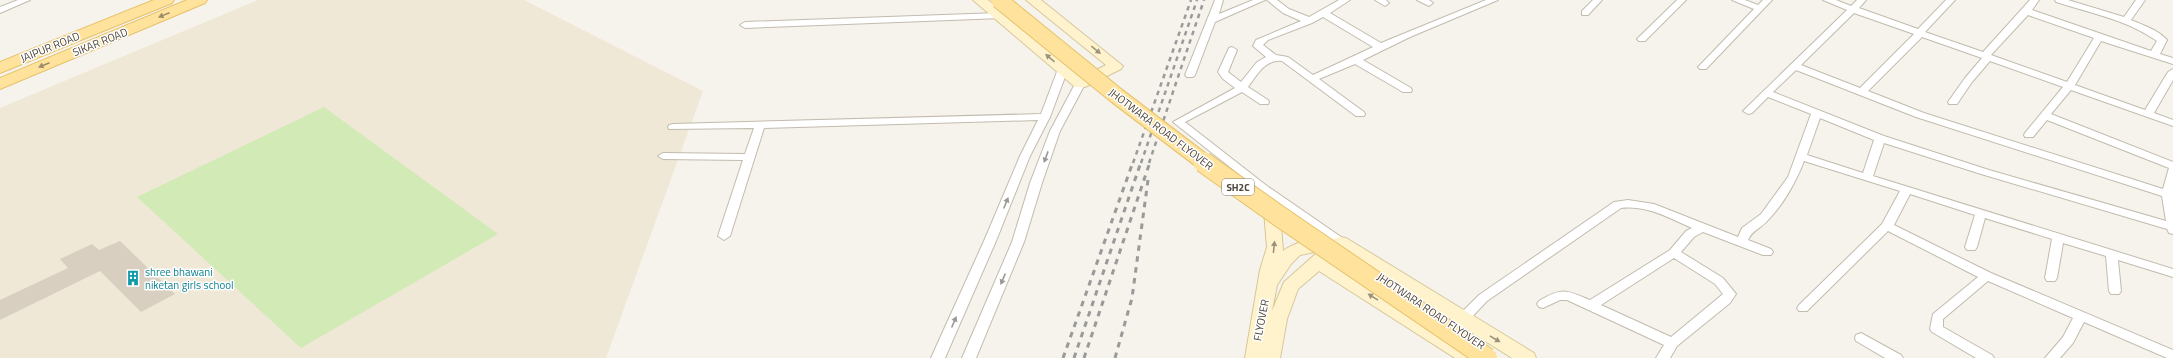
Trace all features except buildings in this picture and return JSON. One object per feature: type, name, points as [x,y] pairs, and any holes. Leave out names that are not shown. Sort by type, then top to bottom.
[{"type":"main road","name":"JAIPUR ROAD","points":[[0,68],[167,0]]},
{"type":"main road","name":"SIKAR ROAD","points":[[0,84],[200,0]]},
{"type":"main road","name":"JHOTWARA ROAD FLYOVER","points":[[1018,0],[1114,81],[1222,166],[1426,309],[1502,358]]},
{"type":"main road","name":"JHOTWARA ROAD FLYOVER","points":[[999,8],[1177,143],[1272,211],[1320,254],[1487,358]]},
{"type":"street","points":[[0,10],[26,0]]},
{"type":"street","points":[[0,62],[156,0]]},
{"type":"street","points":[[980,0],[999,8],[1080,84]]},
{"type":"street","points":[[969,358],[1018,242],[1036,183],[1055,131],[1080,84],[1116,66],[1033,0]]},
{"type":"street","points":[[1190,74],[1219,0]]},
{"type":"street","points":[[1212,20],[1261,0]]},
{"type":"street","points":[[1272,0],[1286,11],[1309,21]]},
{"type":"street","points":[[1346,0],[1309,21],[1265,38],[1259,42],[1258,46],[1273,56],[1285,59],[1360,114]]},
{"type":"street","points":[[1312,79],[1429,25],[1493,0]]},
{"type":"street","points":[[1585,13],[1598,0]]},
{"type":"street","points":[[1642,39],[1682,0]]},
{"type":"street","points":[[1736,0],[1759,8]]},
{"type":"street","points":[[1704,67],[1768,0]]},
{"type":"street","points":[[1827,0],[2173,123]]},
{"type":"street","points":[[1748,111],[1862,0]]},
{"type":"street","points":[[1862,92],[1921,33],[1951,0]]},
{"type":"street","points":[[1953,102],[1968,80],[2035,0]]},
{"type":"street","points":[[2059,0],[2173,40]]},
{"type":"street","points":[[2125,22],[2141,0]]},
{"type":"street","points":[[745,25],[999,8]]},
{"type":"street","points":[[2026,11],[2173,61]]},
{"type":"street","points":[[1323,13],[1380,47]]},
{"type":"street","points":[[2150,32],[2162,40],[2154,55]]},
{"type":"street","points":[[2029,135],[2069,86],[2099,37]]},
{"type":"street","points":[[1232,50],[1223,72],[1226,77],[1264,102]]},
{"type":"street","points":[[1273,56],[1260,64],[1242,88],[1178,122],[1263,188],[1340,242],[1527,358]]},
{"type":"street","points":[[1356,60],[1407,90]]},
{"type":"street","points":[[1795,66],[1920,115],[2167,194]]},
{"type":"street","points":[[938,358],[990,241],[1025,156],[1045,117],[1063,69]]},
{"type":"street","points":[[2148,114],[2173,72]]},
{"type":"street","points":[[1767,93],[1880,138],[1985,172],[2173,229],[2172,214],[2167,194],[2173,170]]},
{"type":"street","points":[[1741,242],[1746,231],[1765,217],[1793,177],[1802,157],[1817,113]]},
{"type":"street","points":[[2044,115],[2173,166]]},
{"type":"street","points":[[673,127],[1045,117]]},
{"type":"street","points":[[724,236],[760,124]]},
{"type":"street","points":[[1038,130],[1055,131]]},
{"type":"street","points":[[1867,177],[1878,150],[1880,138]]},
{"type":"street","points":[[663,156],[749,157]]},
{"type":"street","points":[[1802,157],[2173,273]]},
{"type":"street","points":[[1803,308],[1887,226],[1907,189]]},
{"type":"street","points":[[1442,341],[1483,298],[1569,237],[1618,205],[1628,202],[1641,204],[1767,252]]},
{"type":"street","name":"FLYOVER","points":[[1254,358],[1268,283],[1268,270],[1276,247],[1272,211]]},
{"type":"street","points":[[1971,248],[1981,212]]},
{"type":"street","points":[[1887,226],[1987,276],[2173,355]]},
{"type":"street","points":[[1591,305],[1674,253],[1690,234],[1702,228]]},
{"type":"street","points":[[2051,278],[2058,237]]},
{"type":"street","points":[[1271,358],[1278,319],[1290,286],[1320,254],[1340,242]]},
{"type":"street","name":"FLYOVER","points":[[1268,283],[1294,250],[1306,246],[1320,254]]},
{"type":"street","points":[[1663,358],[1672,343],[1730,294],[1719,281],[1674,253]]},
{"type":"street","points":[[1320,254],[1442,341],[1469,358]]},
{"type":"street","points":[[2112,254],[2115,291]]},
{"type":"street","points":[[1986,358],[1947,337],[1936,329],[1935,323],[1937,317],[1987,276]]},
{"type":"street","points":[[1543,304],[1558,295],[1569,296],[1672,343]]},
{"type":"street","points":[[2052,358],[2068,340],[2081,315]]},
{"type":"street","points":[[1861,338],[1896,358]]},
{"type":"shaded area","points":[[258,0],[524,0],[703,91],[606,358],[0,358],[0,108]]},
{"type":"green space","points":[[324,107],[498,234],[301,348],[137,197]]},
{"type":"railway","points":[[1133,163],[1191,0]]},
{"type":"railway","points":[[1141,163],[1197,0]]},
{"type":"railway","points":[[1149,163],[1204,0]]},
{"type":"railway","points":[[1063,358],[1133,162]]},
{"type":"railway","points":[[1074,358],[1141,162]]},
{"type":"railway","points":[[1084,358],[1150,162]]},
{"type":"railway","points":[[1115,358],[1132,298],[1148,180]]},
{"type":"place","name":"shree bhawani niketan girls school","points":[[133,278]]}]
